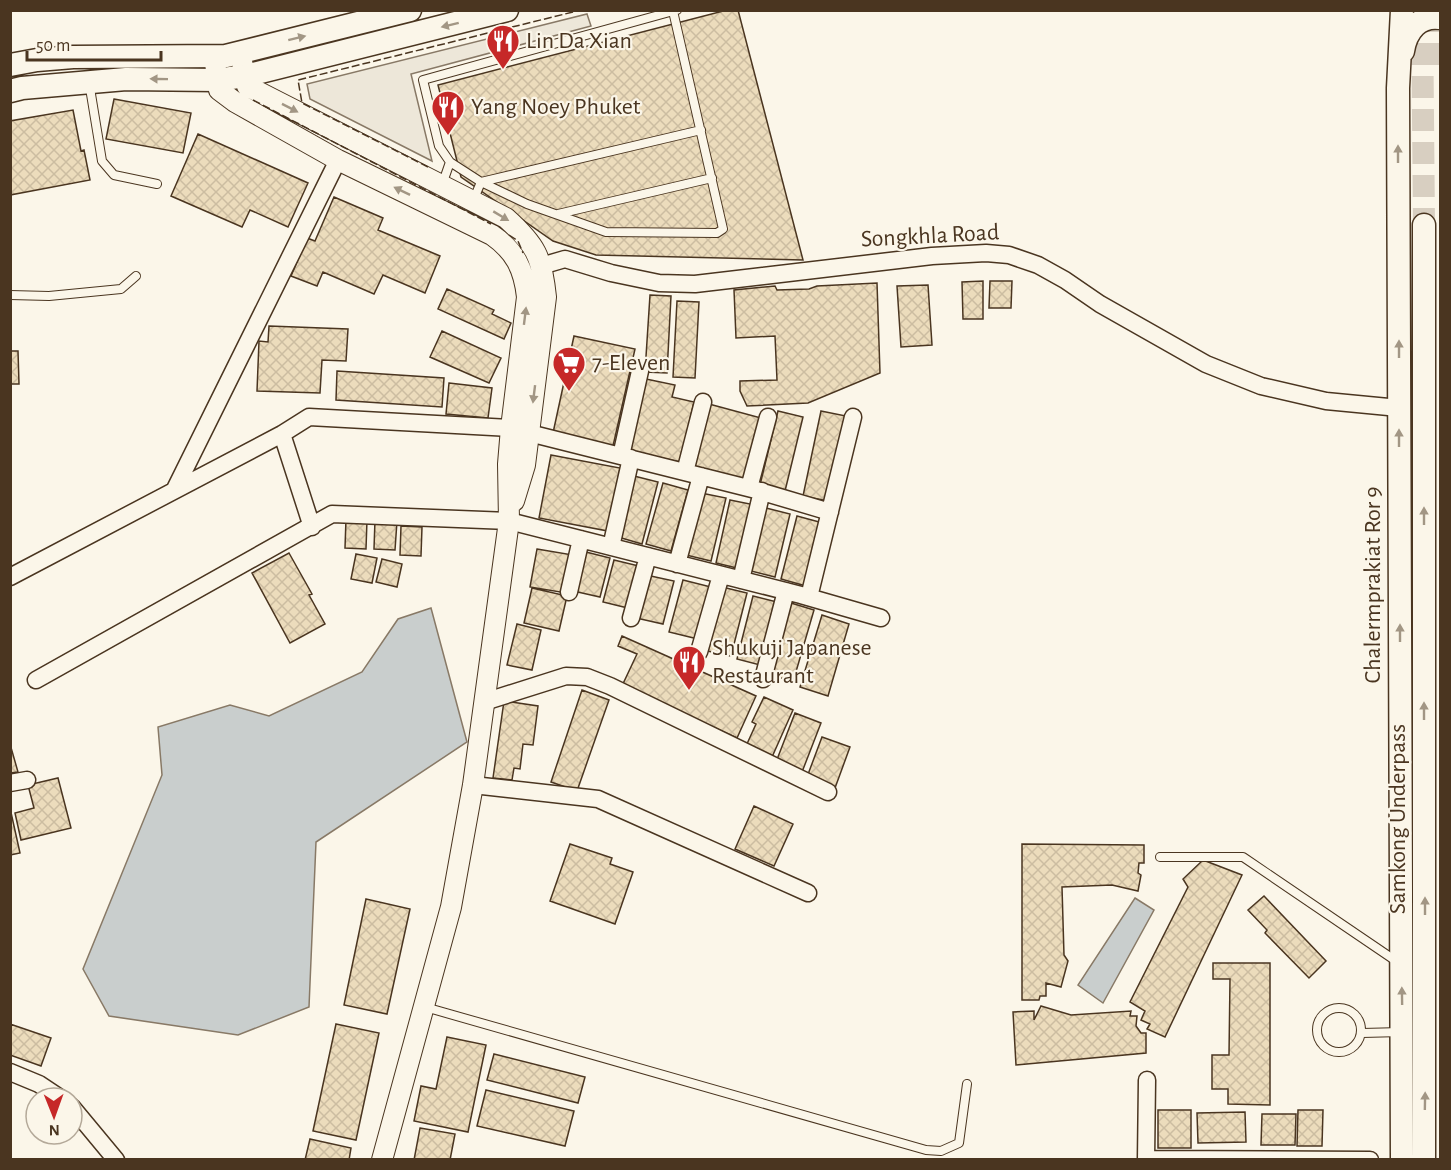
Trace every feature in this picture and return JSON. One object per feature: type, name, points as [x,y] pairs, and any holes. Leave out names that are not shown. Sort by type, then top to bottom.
[{"type":"main road","points":[[10,65],[73,57],[214,56],[240,52],[410,10]]},
{"type":"main road","points":[[10,91],[126,79],[217,80],[245,76],[507,10]]},
{"type":"main road","name":"Chalermprakiat Ror 9","points":[[1400,16],[1398,88],[1402,1160]]},
{"type":"main road","points":[[1398,88],[1405,39],[1409,31],[1425,19],[1440,18]]},
{"type":"main road","name":"Samkong Underpass","points":[[1424,225],[1424,1160]]},
{"type":"street","points":[[240,52],[247,86],[506,218],[524,234],[538,253],[546,297],[520,431],[508,464],[509,521],[473,785],[452,907],[382,1160]]},
{"type":"street","points":[[214,56],[219,90],[235,102],[338,160],[492,235],[505,244],[519,261],[525,279],[527,297],[520,431]]},
{"type":"street","points":[[175,489],[338,160]]},
{"type":"street","name":"Songkhla Road","points":[[541,266],[565,259],[630,277],[659,282],[695,284],[932,256],[986,253],[1010,255],[1038,265],[1065,280],[1100,304],[1206,364],[1260,386],[1326,401],[1399,408]]},
{"type":"street","points":[[611,547],[640,371]]},
{"type":"street","points":[[676,564],[693,474],[703,402]]},
{"type":"street","points":[[10,576],[282,434],[309,417],[520,431],[755,490],[830,512]]},
{"type":"street","points":[[741,580],[768,417]]},
{"type":"street","points":[[809,597],[853,417]]},
{"type":"street","points":[[282,434],[312,526]]},
{"type":"street","points":[[36,680],[332,514],[509,521],[786,591],[881,618]]},
{"type":"street","points":[[569,592],[581,539]]},
{"type":"street","points":[[631,618],[648,556]]},
{"type":"street","points":[[699,652],[721,575]]},
{"type":"street","points":[[763,679],[786,591]]},
{"type":"street","points":[[484,702],[566,676],[587,677],[828,792]]},
{"type":"street","points":[[473,785],[598,799],[808,893]]},
{"type":"street","points":[[10,1072],[42,1086]]},
{"type":"street","points":[[1147,1080],[1146,1159],[1370,1160]]},
{"type":"street","points":[[84,1121],[116,1160]]},
{"type":"lane","points":[[675,11],[701,130],[723,229],[717,233],[606,232],[527,204],[481,182],[450,162],[439,146],[423,80],[675,11]]},
{"type":"lane","points":[[89,82],[102,161],[114,175],[156,184]]},
{"type":"lane","points":[[481,182],[701,130]]},
{"type":"lane","points":[[442,185],[450,162]]},
{"type":"lane","points":[[557,214],[712,178]]},
{"type":"lane","points":[[473,201],[481,182]]},
{"type":"lane","points":[[10,295],[49,296],[121,289],[136,276]]},
{"type":"lane","points":[[1160,857],[1242,857],[1401,965]]},
{"type":"lane","points":[[424,1007],[926,1150],[941,1151],[959,1143],[967,1084]]},
{"type":"lane","points":[[1334,1008],[1349,1009],[1359,1019],[1362,1033],[1358,1044],[1349,1051],[1337,1053],[1326,1048],[1319,1040],[1317,1028],[1322,1015],[1334,1008]]},
{"type":"lane","points":[[1362,1033],[1402,1032]]},
{"type":"shaded area","points":[[587,14],[591,26],[411,74],[432,161],[310,99],[307,84]]},
{"type":"shaded area","points":[[431,608],[467,742],[316,842],[309,1007],[238,1035],[109,1016],[83,969],[162,775],[158,727],[230,705],[269,716],[362,672],[398,619]]},
{"type":"shaded area","points":[[1135,898],[1154,910],[1103,1003],[1078,985]]},
{"type":"building","points":[[727,10],[738,10],[803,260],[596,255],[553,241],[461,177],[438,85]]},
{"type":"building","points":[[114,99],[191,113],[183,153],[106,139]]},
{"type":"building","points":[[73,110],[81,151],[84,150],[90,180],[10,195],[10,121]]},
{"type":"building","points":[[198,134],[308,183],[288,227],[250,210],[242,227],[171,196]]},
{"type":"building","points":[[334,197],[383,218],[378,230],[440,256],[425,293],[383,275],[374,294],[323,272],[317,286],[291,276],[307,238],[315,241]]},
{"type":"building","points":[[983,281],[983,319],[963,319],[962,282]]},
{"type":"building","points":[[990,281],[1012,281],[1011,308],[989,308]]},
{"type":"building","points":[[877,283],[880,373],[808,403],[747,406],[740,391],[740,381],[777,380],[775,336],[736,338],[734,290],[775,286],[777,290],[809,289],[817,286]]},
{"type":"building","points":[[928,285],[932,345],[901,347],[897,286]]},
{"type":"building","points":[[447,289],[494,310],[492,314],[511,323],[504,339],[438,309]]},
{"type":"building","points":[[650,295],[671,296],[667,373],[645,372]]},
{"type":"building","points":[[677,301],[699,302],[695,378],[673,377]]},
{"type":"building","points":[[269,326],[348,329],[346,361],[322,360],[320,393],[257,391],[259,341],[268,342]]},
{"type":"building","points":[[442,331],[501,358],[489,383],[430,357]]},
{"type":"building","points":[[574,336],[635,349],[613,446],[553,433]]},
{"type":"building","points":[[10,351],[18,351],[19,384],[10,384]]},
{"type":"building","points":[[337,371],[444,378],[442,407],[336,400]]},
{"type":"building","points":[[646,379],[675,385],[672,397],[694,402],[680,462],[629,451]]},
{"type":"building","points":[[449,383],[492,388],[488,418],[446,414]]},
{"type":"building","points":[[709,404],[761,418],[744,480],[692,466]]},
{"type":"building","points":[[778,411],[803,417],[785,491],[760,485]]},
{"type":"building","points":[[821,411],[846,416],[828,501],[803,496]]},
{"type":"building","points":[[551,455],[620,468],[608,531],[539,518]]},
{"type":"building","points":[[634,476],[658,482],[642,544],[618,537]]},
{"type":"building","points":[[663,483],[688,490],[671,551],[646,544]]},
{"type":"building","points":[[701,493],[726,498],[711,561],[686,555]]},
{"type":"building","points":[[730,500],[755,505],[741,569],[716,563]]},
{"type":"building","points":[[762,507],[790,514],[775,577],[747,570]]},
{"type":"building","points":[[797,516],[823,523],[806,586],[781,579]]},
{"type":"building","points":[[346,519],[367,520],[366,549],[345,548]]},
{"type":"building","points":[[375,520],[397,521],[395,550],[374,549]]},
{"type":"building","points":[[401,526],[422,527],[421,556],[400,555]]},
{"type":"building","points":[[537,549],[573,555],[566,593],[530,587]]},
{"type":"building","points":[[582,551],[610,558],[600,597],[573,591]]},
{"type":"building","points":[[289,553],[312,594],[309,595],[325,624],[290,643],[252,573]]},
{"type":"building","points":[[356,554],[377,558],[372,583],[351,579]]},
{"type":"building","points":[[382,559],[402,564],[397,587],[376,582]]},
{"type":"building","points":[[614,560],[643,567],[632,609],[603,602]]},
{"type":"building","points":[[646,575],[674,581],[663,624],[636,618]]},
{"type":"building","points":[[683,580],[711,587],[698,639],[669,632]]},
{"type":"building","points":[[722,587],[747,593],[731,656],[707,651]]},
{"type":"building","points":[[532,588],[567,596],[559,631],[524,623]]},
{"type":"building","points":[[753,596],[781,603],[764,666],[737,659]]},
{"type":"building","points":[[791,603],[814,610],[793,682],[769,674]]},
{"type":"building","points":[[822,615],[849,624],[828,696],[800,687]]},
{"type":"building","points":[[517,624],[541,630],[532,670],[507,665]]},
{"type":"building","name":"Shukuji Japanese Restaurant","points":[[622,636],[756,696],[737,738],[622,686],[637,654],[618,646]]},
{"type":"building","points":[[582,690],[609,700],[577,791],[551,782]]},
{"type":"building","points":[[764,697],[793,710],[772,757],[746,746],[756,724],[752,722]]},
{"type":"building","points":[[504,701],[538,706],[533,745],[523,744],[520,769],[514,768],[512,780],[493,778]]},
{"type":"building","points":[[795,713],[821,723],[802,772],[776,762]]},
{"type":"building","points":[[822,737],[850,747],[835,788],[807,777]]},
{"type":"building","points":[[10,744],[18,772],[10,773]]},
{"type":"building","points":[[58,778],[71,828],[21,840],[15,813],[34,808],[28,785]]},
{"type":"building","points":[[754,806],[793,824],[774,866],[735,849]]},
{"type":"building","points":[[10,808],[20,853],[10,855]]},
{"type":"building","points":[[570,844],[612,858],[610,864],[633,872],[615,924],[550,901]]},
{"type":"building","points":[[1022,844],[1144,845],[1144,863],[1139,863],[1138,873],[1141,875],[1138,891],[1112,885],[1062,887],[1064,955],[1068,961],[1061,987],[1046,983],[1046,996],[1040,996],[1039,1000],[1022,1000]]},
{"type":"building","points":[[1203,860],[1242,875],[1165,1037],[1147,1029],[1150,1024],[1141,1020],[1145,1011],[1130,1002],[1188,887],[1183,879]]},
{"type":"building","points":[[1264,896],[1326,961],[1309,978],[1265,933],[1267,930],[1248,910]]},
{"type":"building","points":[[366,899],[410,909],[387,1014],[344,1005]]},
{"type":"building","points":[[1213,963],[1270,963],[1270,1105],[1228,1104],[1228,1089],[1212,1089],[1212,1055],[1229,1055],[1230,979],[1213,979]]},
{"type":"building","points":[[1041,1006],[1071,1015],[1131,1011],[1130,1016],[1137,1016],[1136,1026],[1141,1033],[1146,1033],[1146,1053],[1016,1065],[1013,1012],[1034,1011],[1034,1020]]},
{"type":"building","points":[[10,1024],[51,1038],[41,1066],[10,1055]]},
{"type":"building","points":[[336,1024],[379,1033],[356,1140],[313,1131]]},
{"type":"building","points":[[447,1037],[486,1045],[468,1132],[414,1121],[421,1086],[436,1089]]},
{"type":"building","points":[[494,1054],[585,1077],[578,1103],[487,1080]]},
{"type":"building","points":[[486,1090],[574,1111],[565,1146],[477,1126]]},
{"type":"building","points":[[1158,1110],[1191,1110],[1191,1148],[1158,1148]]},
{"type":"building","points":[[1298,1110],[1323,1110],[1322,1146],[1297,1146]]},
{"type":"building","points":[[1245,1112],[1246,1142],[1198,1143],[1197,1113]]},
{"type":"building","points":[[1262,1114],[1296,1114],[1295,1145],[1261,1145]]},
{"type":"building","points":[[420,1128],[455,1134],[450,1160],[414,1160]]},
{"type":"building","points":[[310,1139],[351,1148],[349,1160],[305,1160]]},
{"type":"tunnel","points":[[1422,10],[1424,225]]},
{"type":"tunnel","points":[[1440,10],[1440,72]]},
{"type":"fence","points":[[428,167],[302,103],[298,80],[581,10]]},
{"type":"fence","points":[[253,100],[491,224]]},
{"type":"fence","points":[[509,235],[518,241],[523,253]]},
{"type":"place","name":"Lin Da Xian","points":[[503,70]]},
{"type":"place","name":"Yang Noey Phuket","points":[[448,136]]},
{"type":"place","name":"7-Eleven","points":[[569,392]]},
{"type":"place","name":"Shukuji Japanese Restaurant","points":[[689,691]]}]
